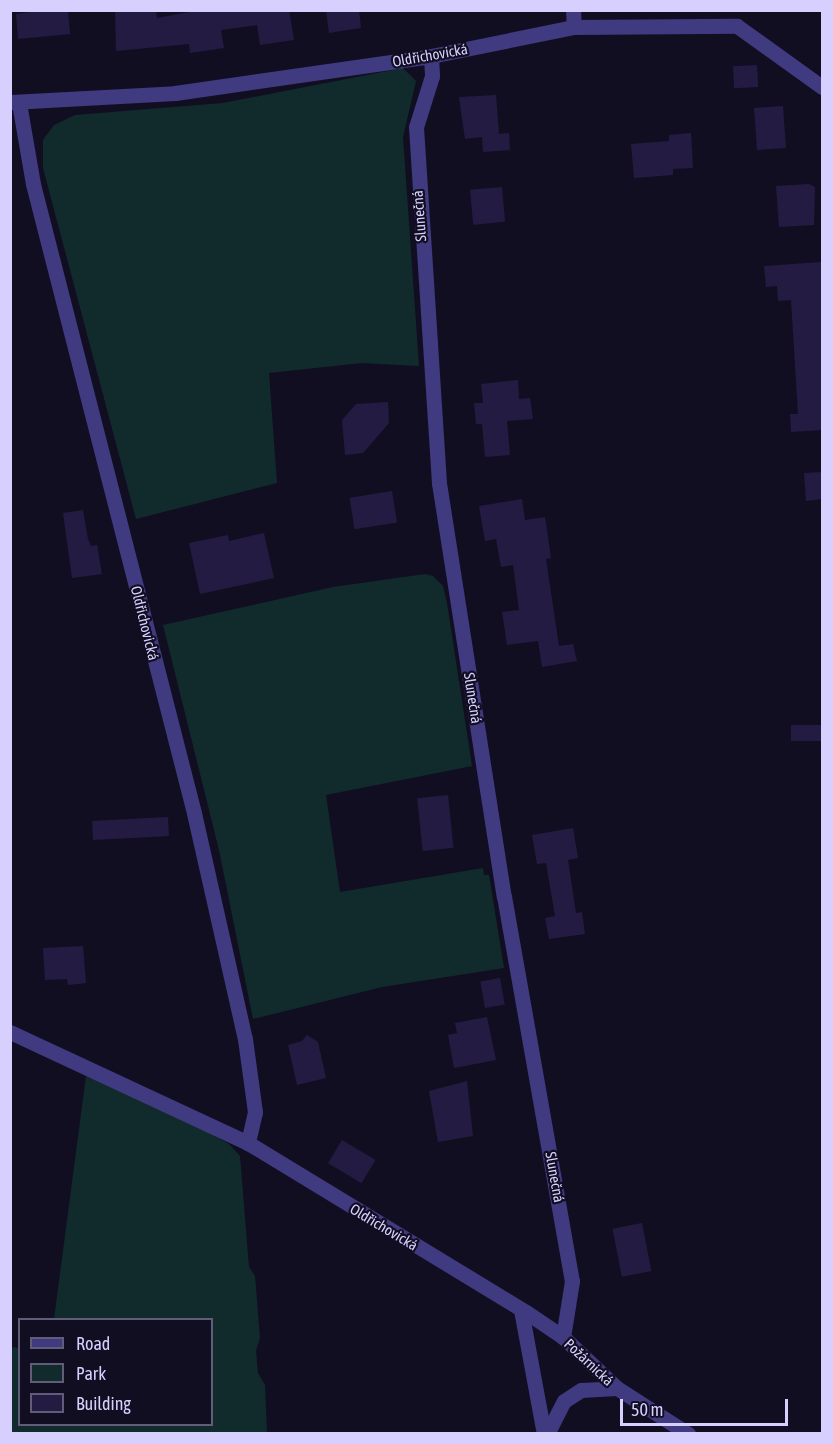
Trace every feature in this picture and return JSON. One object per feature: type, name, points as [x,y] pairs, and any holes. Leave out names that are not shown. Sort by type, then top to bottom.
[{"type":"street","points":[[573,10],[574,27]]},
{"type":"street","name":"Oldřichovická","points":[[248,1143],[255,1112],[245,1039],[194,813],[33,184],[15,103],[175,93],[431,56],[574,27],[737,26],[822,87]]},
{"type":"street","name":"Slunečná","points":[[431,56],[432,76],[416,127],[439,483],[504,896],[572,1281],[563,1337]]},
{"type":"street","name":"Oldřichovická","points":[[10,1032],[248,1143],[521,1310]]},
{"type":"street","points":[[521,1310],[545,1434]]},
{"type":"street","name":"Požárnická","points":[[521,1310],[563,1337],[617,1388],[688,1434]]},
{"type":"street","points":[[545,1434],[552,1418],[564,1401],[581,1390],[617,1388]]},
{"type":"green space","points":[[403,68],[416,81],[403,137],[419,366],[362,363],[269,373],[277,483],[136,519],[43,168],[43,140],[54,125],[75,115],[223,103]]},
{"type":"green space","points":[[425,574],[433,576],[443,586],[472,766],[326,795],[340,892],[483,868],[484,875],[489,875],[504,968],[382,987],[253,1019],[219,850],[163,625],[333,587]]},
{"type":"green space","points":[[86,1076],[173,1112],[229,1144],[240,1156],[249,1267],[255,1276],[260,1338],[256,1351],[258,1373],[265,1385],[267,1433],[11,1434],[11,1347],[18,1348],[18,1426],[213,1426],[213,1318],[54,1318]]},
{"type":"building","points":[[68,10],[70,34],[18,39],[16,14]]},
{"type":"building","points":[[115,10],[156,10],[157,18],[200,10],[289,10],[294,40],[260,45],[257,25],[221,30],[224,48],[190,53],[189,44],[116,51]]},
{"type":"building","points":[[326,10],[359,10],[361,28],[329,33]]},
{"type":"building","points":[[757,65],[758,87],[734,88],[733,66]]},
{"type":"building","points":[[496,95],[499,134],[509,133],[510,150],[483,152],[482,137],[465,139],[459,97]]},
{"type":"building","points":[[783,106],[786,148],[757,150],[754,108]]},
{"type":"building","points":[[691,133],[693,168],[673,169],[673,175],[634,178],[631,144],[669,141],[669,135]]},
{"type":"building","points":[[809,184],[815,187],[814,225],[779,227],[776,186]]},
{"type":"building","points":[[502,187],[505,222],[473,225],[470,190]]},
{"type":"building","points":[[821,262],[822,430],[791,432],[790,414],[798,414],[791,300],[778,301],[777,286],[766,287],[764,266]]},
{"type":"building","points":[[518,380],[519,399],[530,398],[533,419],[507,421],[510,455],[485,457],[482,424],[476,424],[474,403],[483,403],[481,384]]},
{"type":"building","points":[[388,402],[389,423],[363,453],[345,455],[342,420],[356,404]]},
{"type":"building","points":[[822,472],[822,499],[806,501],[804,473]]},
{"type":"building","points":[[392,491],[397,523],[355,529],[350,498]]},
{"type":"building","points":[[522,499],[525,520],[545,517],[551,558],[546,559],[559,646],[573,644],[577,661],[542,667],[538,641],[507,645],[502,612],[519,610],[513,565],[501,567],[496,539],[485,541],[479,506]]},
{"type":"building","points":[[83,510],[88,539],[91,546],[97,545],[102,574],[72,578],[63,513]]},
{"type":"building","points":[[264,533],[274,578],[200,594],[189,543],[228,535],[229,541]]},
{"type":"building","points":[[791,725],[822,725],[822,741],[791,741]]},
{"type":"building","points":[[448,795],[454,848],[423,851],[417,798]]},
{"type":"building","points":[[168,817],[169,836],[93,840],[92,821]]},
{"type":"building","points":[[573,828],[578,858],[568,860],[576,913],[582,912],[585,934],[549,939],[545,918],[555,916],[546,863],[537,864],[532,835]]},
{"type":"building","points":[[83,946],[86,983],[68,985],[67,979],[45,980],[43,948]]},
{"type":"building","points":[[500,978],[505,1005],[485,1008],[480,981]]},
{"type":"building","points":[[487,1017],[496,1060],[454,1068],[448,1035],[457,1033],[455,1023]]},
{"type":"building","points":[[307,1035],[318,1042],[326,1078],[297,1085],[288,1045],[302,1041]]},
{"type":"building","points":[[467,1081],[473,1136],[438,1142],[429,1091]]},
{"type":"building","points":[[342,1140],[375,1160],[362,1183],[328,1163]]},
{"type":"building","points":[[642,1223],[651,1271],[622,1277],[613,1229]]}]
